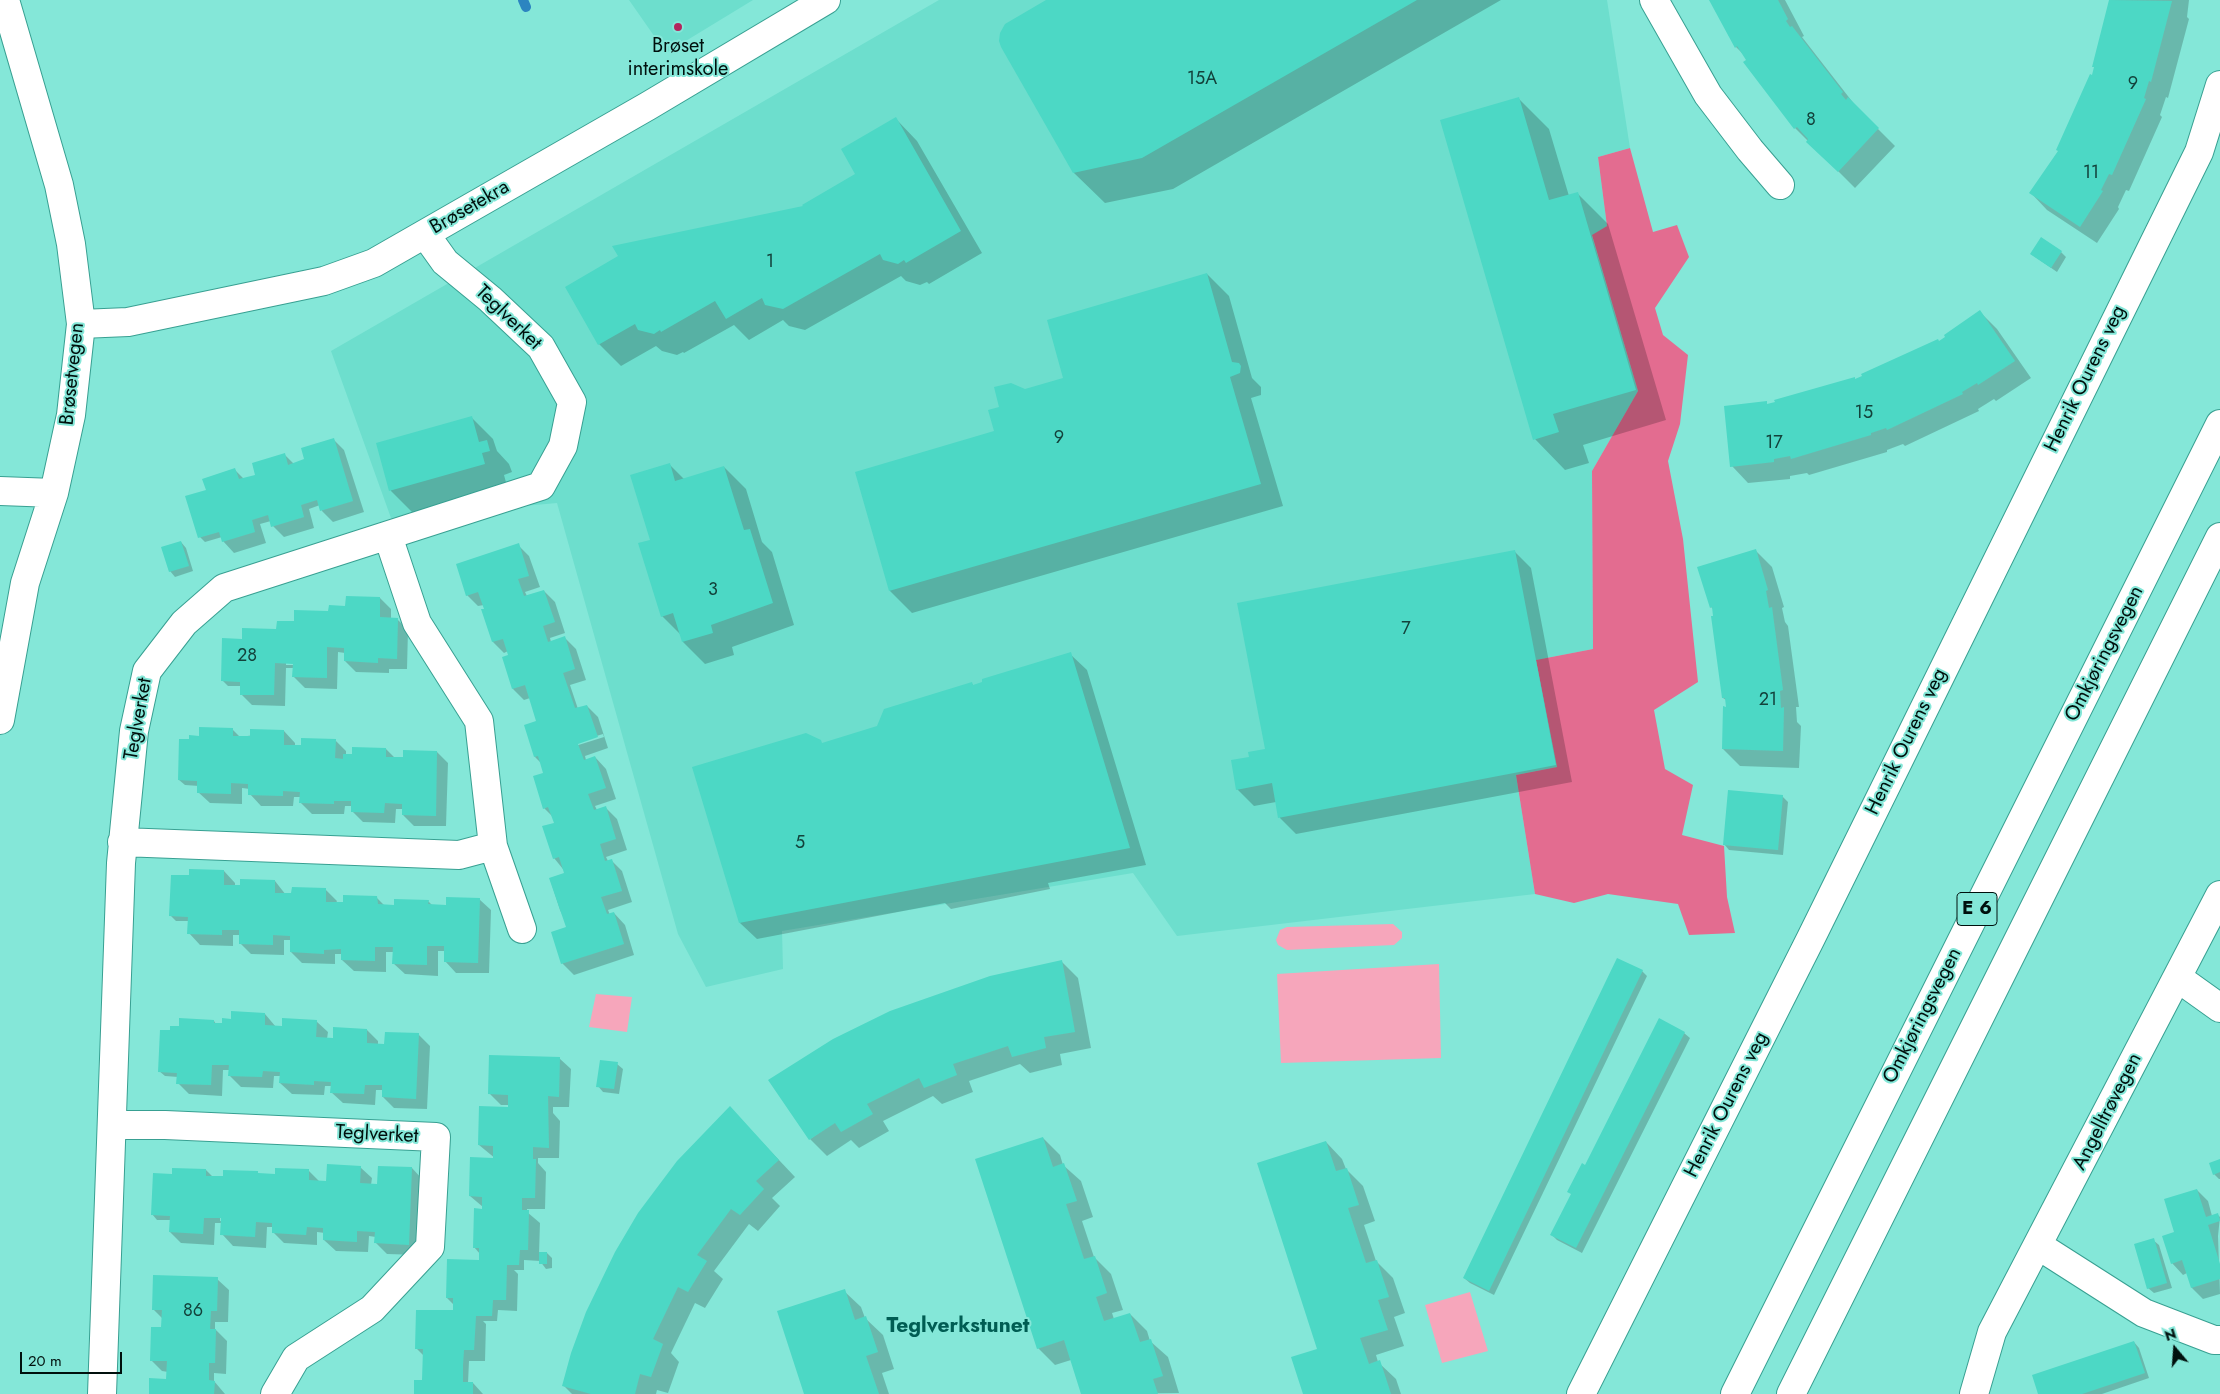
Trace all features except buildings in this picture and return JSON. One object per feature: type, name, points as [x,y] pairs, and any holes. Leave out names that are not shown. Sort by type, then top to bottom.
[{"type":"main road","name":"Brøsetvegen","points":[[0,720],[25,583],[54,493],[71,415],[81,324],[71,244],[59,185],[5,0]]},
{"type":"main road","name":"Brøsetekra","points":[[81,324],[128,322],[324,281],[374,263],[648,106],[826,0]]},
{"type":"main road","points":[[1654,0],[1708,95],[1750,150],[1780,184]]},
{"type":"main road","name":"Henrik Ourens veg","points":[[1580,1394],[1812,938],[2199,152],[2220,84]]},
{"type":"main road","name":"Teglverket","points":[[102,1394],[122,842],[134,731],[147,671],[184,623],[224,588],[540,486],[564,446],[572,402],[541,347],[490,299],[445,262],[425,234]]},
{"type":"main road","name":"Omkjøringsvegen","points":[[1735,1394],[2220,424]]},
{"type":"main road","points":[[0,491],[54,493]]},
{"type":"main road","points":[[388,536],[417,622],[479,722],[493,846],[522,929]]},
{"type":"main road","name":"E 6","points":[[1791,1394],[2220,538]]},
{"type":"main road","points":[[122,842],[459,855],[493,846]]},
{"type":"main road","name":"Angelltrøvegen","points":[[1974,1394],[1992,1332],[2039,1246],[2220,895]]},
{"type":"main road","points":[[2178,978],[2220,1008]]},
{"type":"main road","name":"Teglverket","points":[[112,1125],[165,1125],[436,1137],[430,1247],[372,1309],[296,1358],[276,1394]]},
{"type":"main road","points":[[2039,1246],[2144,1313],[2214,1340],[2220,1340]]},
{"type":"shaded area","name":"Brøset interimskole","points":[[629,0],[753,0],[666,53]]},
{"type":"shaded area","points":[[939,0],[1607,0],[1630,148],[1598,157],[1607,226],[1592,236],[1638,391],[1592,471],[1593,649],[1536,660],[1557,767],[1516,775],[1535,894],[1177,936],[1133,873],[782,931],[783,969],[706,987],[678,934],[557,503],[391,518],[331,351]]},
{"type":"shaded area","points":[[1630,148],[1653,232],[1677,225],[1689,257],[1655,308],[1663,335],[1688,355],[1680,424],[1668,461],[1683,539],[1698,682],[1654,710],[1665,769],[1693,785],[1682,835],[1724,846],[1727,897],[1735,933],[1689,935],[1678,904],[1608,894],[1574,903],[1535,894],[1516,775],[1557,767],[1536,660],[1593,649],[1592,471],[1638,391],[1592,235],[1607,226],[1598,157]]},
{"type":"shaded area","points":[[1393,924],[1402,932],[1402,938],[1394,945],[1287,950],[1278,945],[1276,940],[1280,930],[1287,927]]},
{"type":"shaded area","points":[[1439,964],[1441,1058],[1281,1063],[1277,974]]},
{"type":"shaded area","points":[[596,994],[632,997],[627,1032],[589,1027]]},
{"type":"shaded area","points":[[1470,1292],[1488,1351],[1442,1363],[1425,1305]]},
{"type":"waterway","points":[[523,0],[526,7]]},
{"type":"place","name":"Brøset interimskole","points":[[678,27]]},
{"type":"district","name":"Teglverkstunet","points":[[958,1327]]}]
